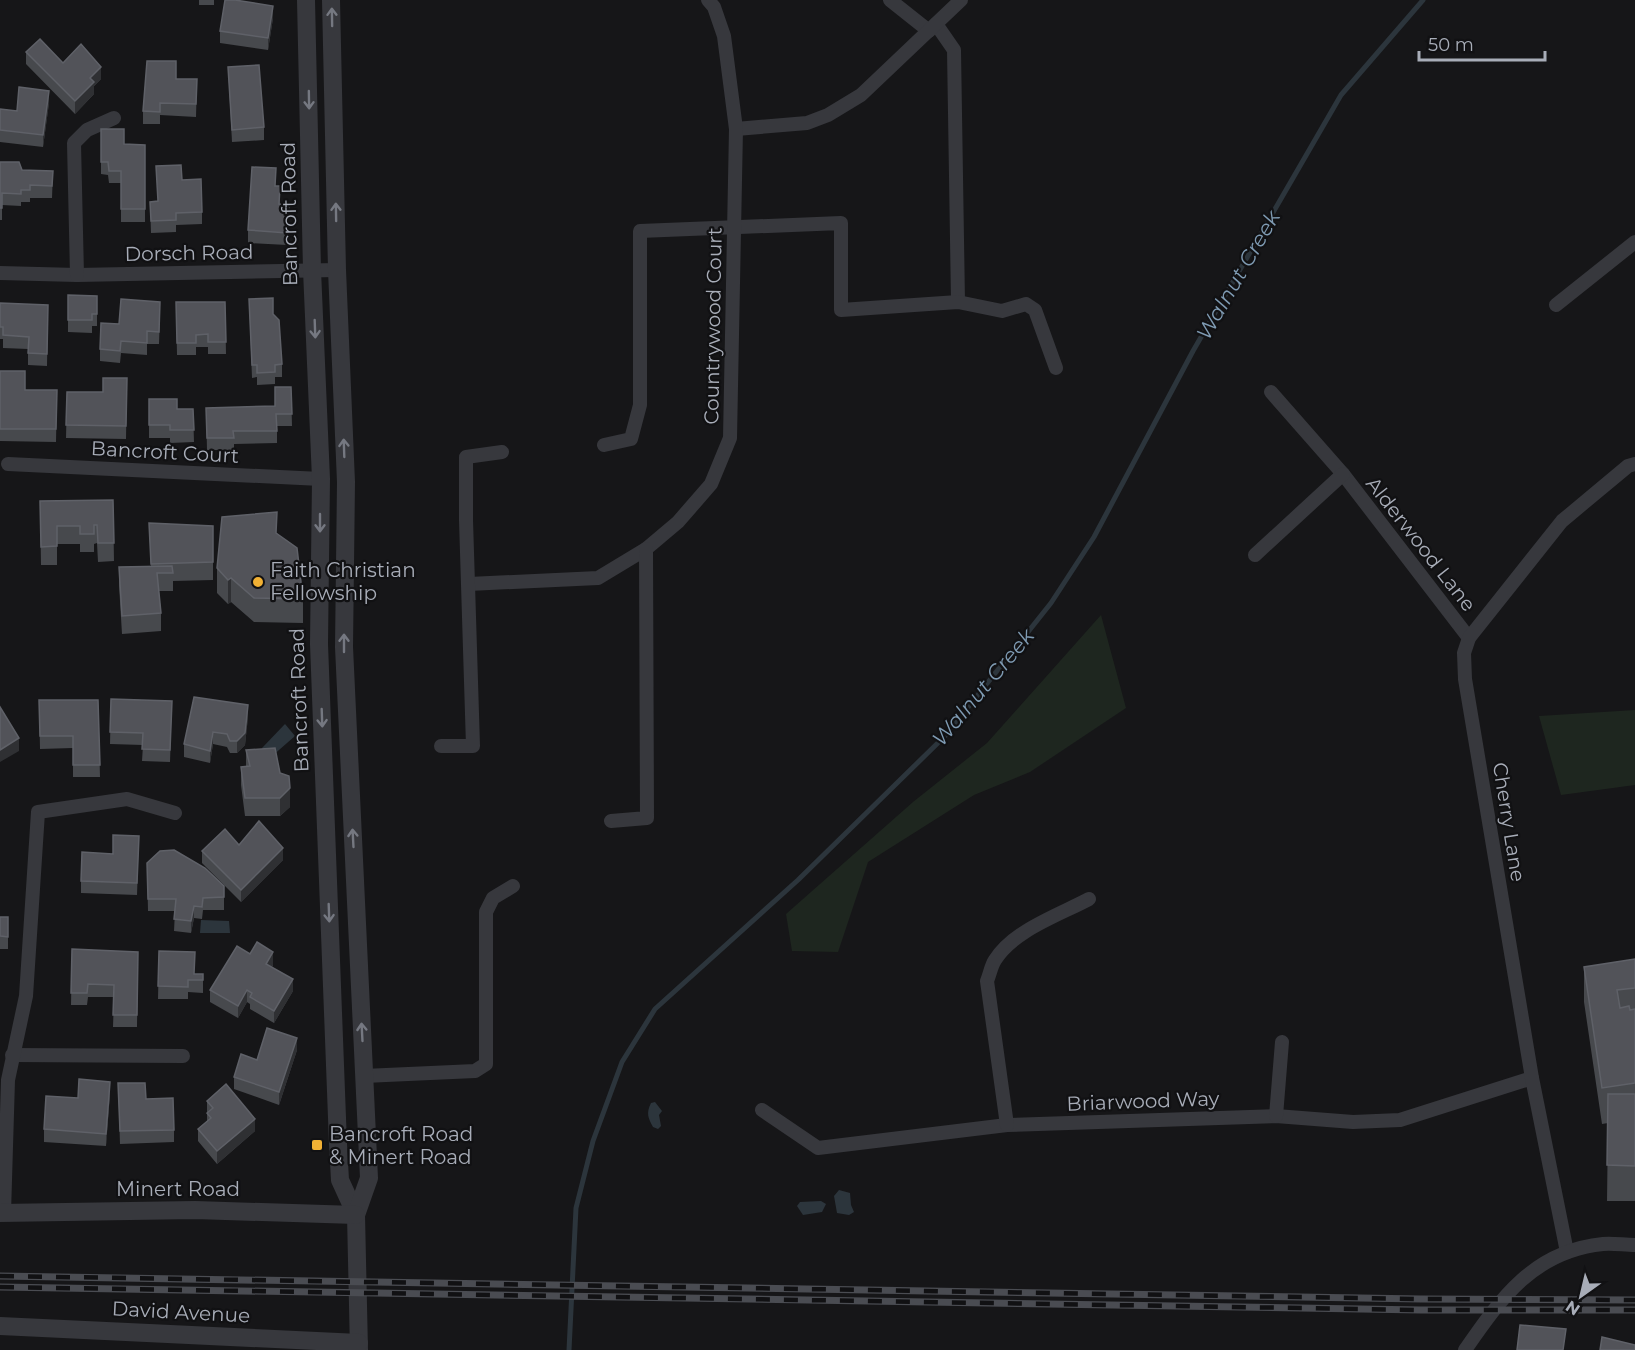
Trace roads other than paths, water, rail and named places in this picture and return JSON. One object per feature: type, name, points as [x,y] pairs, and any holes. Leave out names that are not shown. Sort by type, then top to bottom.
[{"type":"street","name":"Bancroft Road","points":[[306,0],[312,270],[321,479],[319,644],[340,1180],[356,1215]]},
{"type":"street","name":"Bancroft Road","points":[[331,0],[337,270],[346,482],[344,647],[369,1178],[356,1215],[359,1347]]},
{"type":"street","name":"Countrywood Court","points":[[469,584],[598,578],[646,549],[678,522],[711,484],[730,438],[735,129],[724,36],[714,7],[708,0]]},
{"type":"street","points":[[890,0],[932,28],[954,50],[958,302]]},
{"type":"street","points":[[735,129],[807,123],[828,115],[861,96],[961,0]]},
{"type":"street","points":[[77,274],[74,143],[87,130],[114,118]]},
{"type":"street","points":[[604,445],[631,439],[640,405],[640,231],[841,223],[841,310],[958,302],[1002,311],[1026,304],[1035,310],[1056,368]]},
{"type":"street","points":[[1556,305],[1635,242]]},
{"type":"street","name":"Dorsch Road","points":[[0,273],[337,270]]},
{"type":"street","name":"Alderwood Lane","points":[[1270,392],[1343,474],[1469,638]]},
{"type":"street","points":[[441,746],[473,746],[466,458],[502,452]]},
{"type":"street","name":"Bancroft Court","points":[[8,464],[321,479]]},
{"type":"street","name":"Cherry Lane","points":[[1567,1252],[1532,1078],[1465,678],[1464,653],[1469,638],[1562,521],[1628,466],[1635,464]]},
{"type":"street","points":[[1255,555],[1343,474]]},
{"type":"street","points":[[611,821],[647,818],[646,549]]},
{"type":"street","points":[[2,1213],[6,1106],[12,1055],[26,996],[38,812],[127,799],[175,813]]},
{"type":"street","points":[[364,1076],[475,1071],[486,1064],[486,912],[493,898],[513,886]]},
{"type":"street","points":[[1007,1125],[987,981],[994,961],[1006,945],[1021,934],[1089,899]]},
{"type":"street","points":[[1276,1116],[1282,1042]]},
{"type":"street","points":[[12,1055],[183,1056]]},
{"type":"street","name":"Briarwood Way","points":[[762,1110],[818,1148],[1007,1125],[1276,1116],[1353,1122],[1400,1120],[1532,1078]]},
{"type":"street","name":"Minert Road","points":[[2,1213],[195,1210],[356,1215]]},
{"type":"street","points":[[1465,1350],[1496,1305],[1532,1270],[1567,1252],[1603,1244],[1635,1245]]},
{"type":"street","name":"David Avenue","points":[[0,1326],[359,1347]]},
{"type":"waterway","name":"Walnut Creek","points":[[569,1350],[576,1208],[593,1141],[622,1062],[655,1009],[798,880],[946,735],[1051,603],[1094,537],[1193,351],[1341,95],[1423,0]]},
{"type":"railway","points":[[0,1276],[1421,1299],[1635,1300]]},
{"type":"railway","points":[[0,1287],[1421,1310],[1635,1310]]},
{"type":"place","name":"Faith Christian Fellowship","points":[[258,582]]},
{"type":"place","name":"Bancroft Road & Minert Road","points":[[317,1145]]}]
